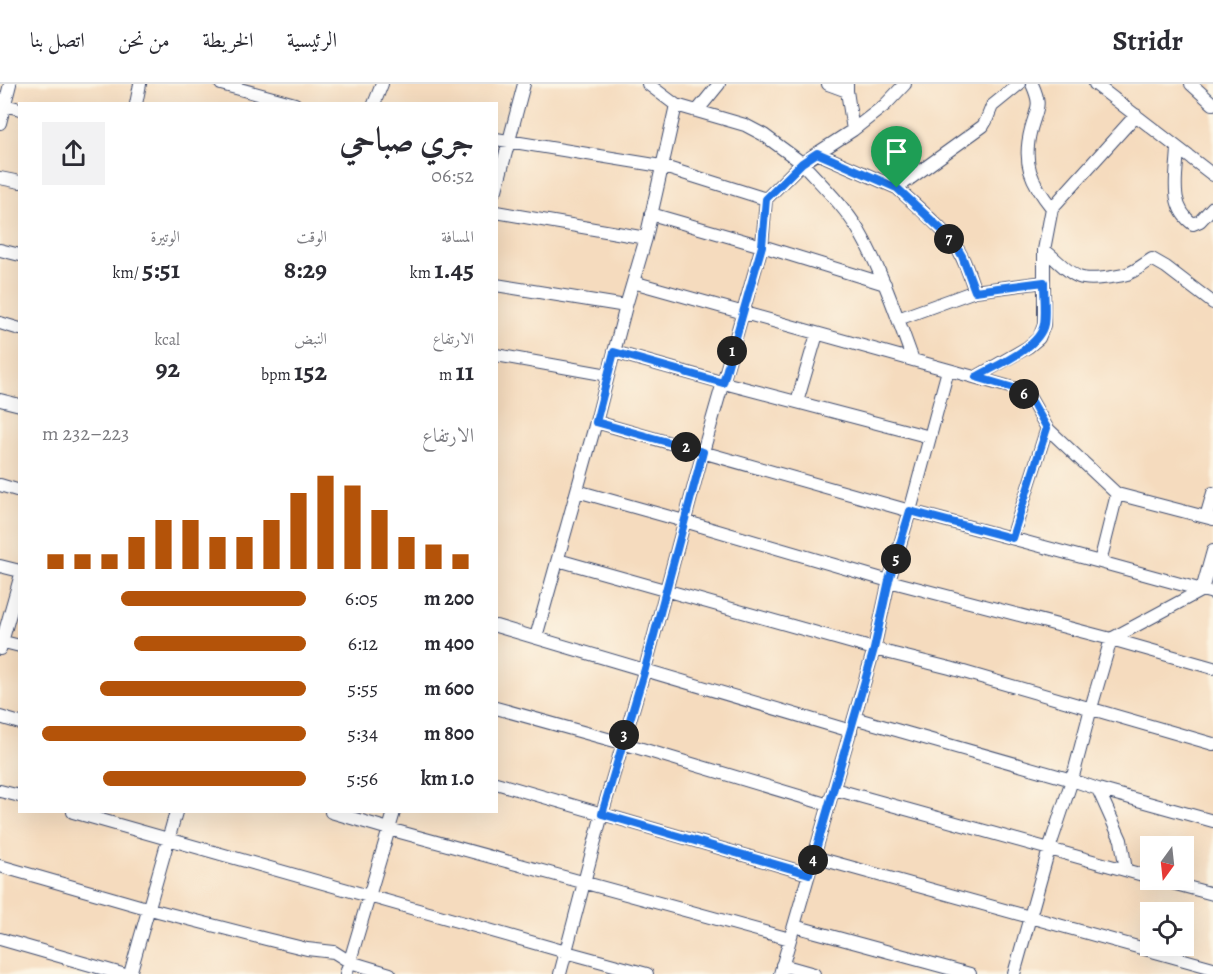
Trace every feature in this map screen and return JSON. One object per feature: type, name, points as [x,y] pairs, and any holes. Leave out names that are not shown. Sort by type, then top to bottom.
[{"type":"street","points":[[0,123],[2,104],[10,84]]},
{"type":"street","points":[[136,102],[140,84]]},
{"type":"street","points":[[221,84],[288,102]]},
{"type":"street","points":[[375,102],[382,84]]},
{"type":"street","points":[[498,183],[524,84]]},
{"type":"street","points":[[648,84],[676,105],[745,125],[765,135],[802,163],[845,211],[859,231],[885,284],[913,360]]},
{"type":"street","points":[[697,111],[719,84]]},
{"type":"street","points":[[828,84],[847,87],[853,130]]},
{"type":"street","points":[[560,974],[602,814],[645,669],[703,452],[762,246],[766,199],[802,163],[853,130],[885,105],[905,84]]},
{"type":"street","points":[[897,188],[983,126],[992,105],[1019,84]]},
{"type":"street","points":[[1032,84],[1038,99],[1027,149],[1028,166],[1052,208]]},
{"type":"street","points":[[1095,84],[1213,175]]},
{"type":"street","points":[[1191,84],[1213,104]]},
{"type":"street","points":[[2,104],[18,108]]},
{"type":"street","points":[[536,637],[646,238],[676,105]]},
{"type":"street","points":[[976,377],[1028,347],[1039,338],[1044,326],[1044,250],[1052,208],[1136,115]]},
{"type":"street","points":[[498,139],[661,166],[766,199]]},
{"type":"street","points":[[1178,148],[1176,197],[1180,210],[1193,224],[1200,221],[1213,207]]},
{"type":"street","points":[[817,153],[897,188],[955,244],[975,291]]},
{"type":"street","points":[[0,178],[18,182]]},
{"type":"street","points":[[498,212],[646,238]]},
{"type":"street","points":[[651,214],[885,284]]},
{"type":"street","points":[[0,250],[18,254]]},
{"type":"street","points":[[1044,250],[1080,277],[1096,278],[1125,274],[1136,270],[1152,259],[1213,303]]},
{"type":"street","points":[[633,282],[1017,389],[1030,398],[1047,428],[1116,494],[1210,518],[1213,493]]},
{"type":"street","points":[[898,319],[975,291],[1044,282]]},
{"type":"street","points":[[498,285],[626,306]]},
{"type":"street","points":[[0,323],[18,328]]},
{"type":"street","points":[[797,402],[817,334]]},
{"type":"street","points":[[614,352],[930,437]]},
{"type":"street","points":[[498,355],[608,375]]},
{"type":"street","points":[[814,974],[781,970],[874,649],[889,580],[948,370]]},
{"type":"street","points":[[0,400],[18,404]]},
{"type":"street","points":[[596,422],[1208,592]]},
{"type":"street","points":[[1012,538],[1047,428]]},
{"type":"street","points":[[0,485],[18,490]]},
{"type":"street","points":[[577,491],[889,580],[1213,668]]},
{"type":"street","points":[[1100,561],[1116,494]]},
{"type":"street","points":[[1208,592],[1213,551]]},
{"type":"street","points":[[558,560],[874,649],[950,668],[1213,744]]},
{"type":"street","points":[[0,566],[18,571]]},
{"type":"street","points":[[18,585],[1,644],[18,646]]},
{"type":"street","points":[[1014,974],[1111,639],[1208,592]]},
{"type":"street","points":[[498,627],[851,730]]},
{"type":"street","points":[[498,709],[829,805]]},
{"type":"street","points":[[0,717],[18,722]]},
{"type":"street","points":[[854,718],[1213,821]]},
{"type":"street","points":[[498,784],[809,874]]},
{"type":"street","points":[[834,789],[1140,874]]},
{"type":"street","points":[[1098,789],[1121,840],[1126,870]]},
{"type":"street","points":[[0,791],[18,796]]},
{"type":"street","points":[[77,813],[647,974]]},
{"type":"street","points":[[130,974],[176,813]]},
{"type":"street","points":[[334,813],[790,939]]},
{"type":"street","points":[[348,968],[394,813]]},
{"type":"street","points":[[814,857],[1213,968]]},
{"type":"street","points":[[0,866],[276,942],[334,952],[348,968],[390,974]]},
{"type":"street","points":[[1194,889],[1213,894]]},
{"type":"street","points":[[794,926],[926,968],[970,974]]},
{"type":"street","points":[[0,939],[122,974]]},
{"type":"route","points":[[817,153],[897,188],[955,244],[975,291],[1044,282],[1044,326],[1039,338],[1028,347],[976,377],[1017,389],[1030,398],[1047,428],[1012,538],[910,511],[889,580],[874,649],[809,874],[602,814],[645,669],[703,452],[596,422],[614,352],[723,383],[762,246],[766,199],[802,163],[817,153]]}]
